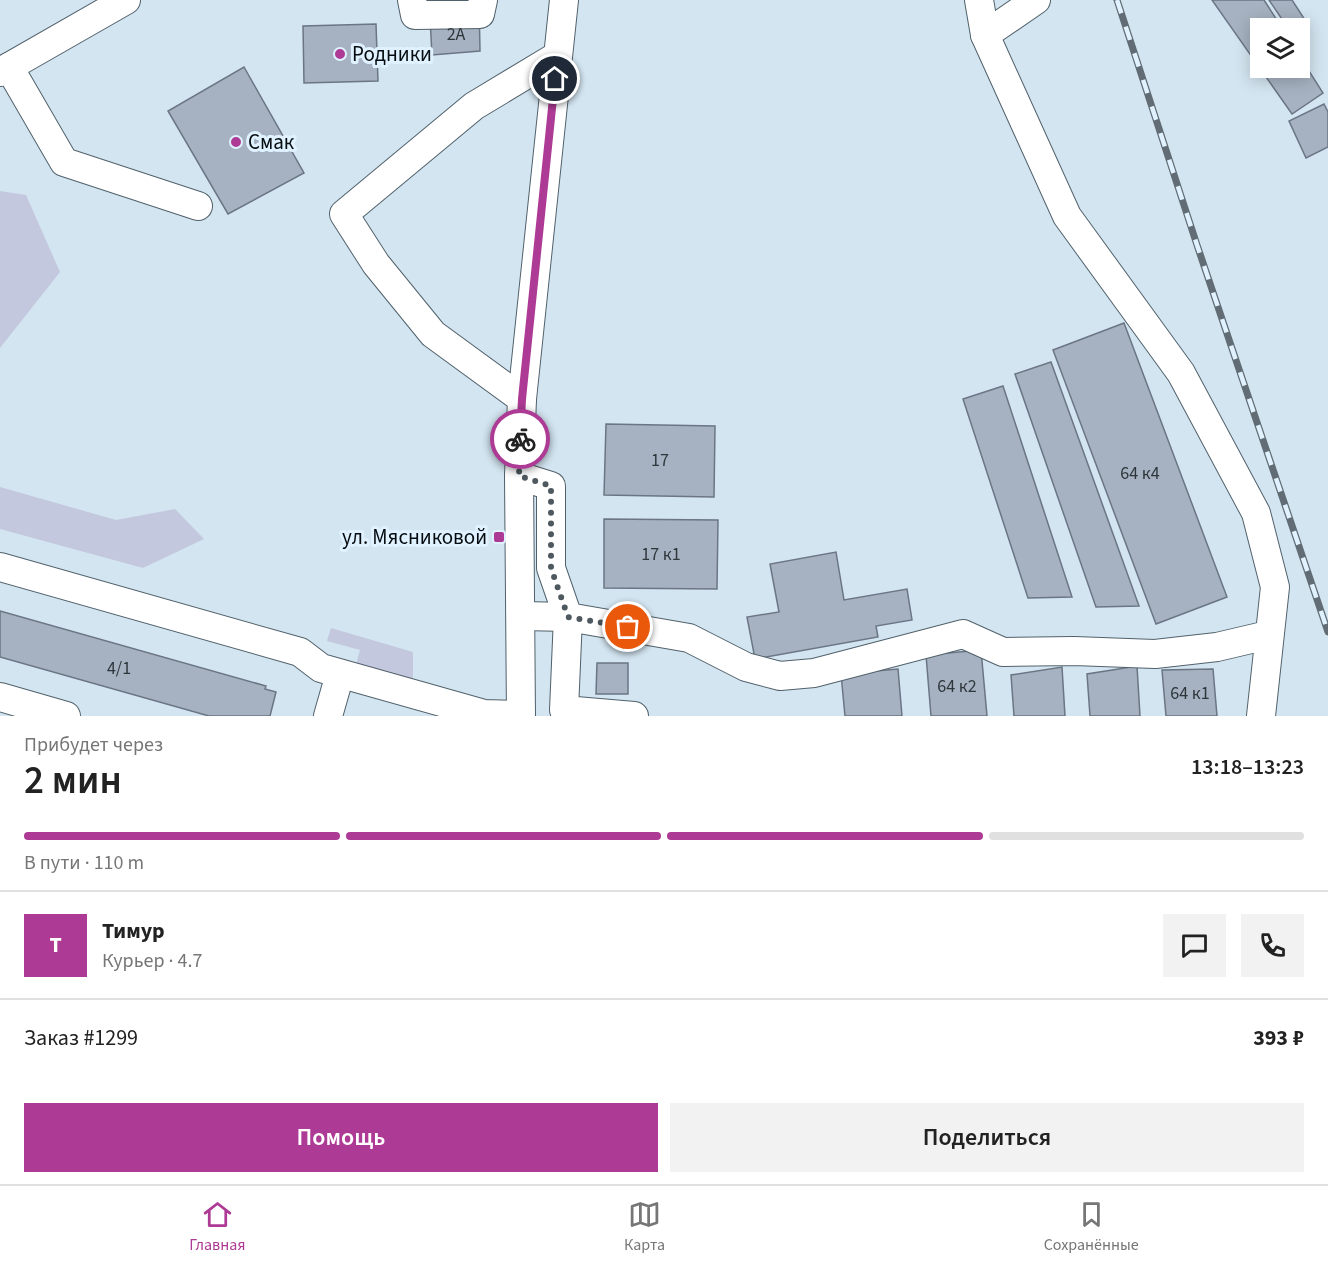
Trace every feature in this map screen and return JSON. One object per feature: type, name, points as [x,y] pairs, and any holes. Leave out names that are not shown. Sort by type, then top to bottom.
[{"type":"street","points":[[126,0],[5,70],[64,162],[198,206]]},
{"type":"street","points":[[412,0],[414,15],[430,16],[480,14],[483,0]]},
{"type":"street","points":[[0,567],[300,652],[318,667],[454,711],[521,716],[522,616],[519,476],[522,399],[564,0]]},
{"type":"street","points":[[979,0],[986,35],[1067,216],[1181,373],[1256,513],[1275,587],[1261,716]]},
{"type":"street","points":[[986,35],[1036,0]]},
{"type":"street","points":[[522,399],[433,334],[376,264],[344,214],[474,106],[557,56]]},
{"type":"street","points":[[519,476],[551,486],[551,568],[568,617],[564,710],[634,716]]},
{"type":"street","points":[[522,616],[568,617],[689,638],[746,667],[780,676],[814,674],[963,634],[1003,652],[1074,651],[1155,654],[1217,647],[1268,635]]},
{"type":"street","points":[[328,716],[340,674]]},
{"type":"street","points":[[0,697],[66,716]]},
{"type":"shaded area","points":[[0,191],[26,195],[60,272],[0,348]]},
{"type":"shaded area","points":[[0,487],[116,520],[175,509],[204,539],[143,568],[0,529]]},
{"type":"shaded area","points":[[331,628],[413,652],[413,681],[356,665],[360,650],[327,641]]},
{"type":"building","points":[[429,0],[479,0],[480,51],[432,55]]},
{"type":"building","points":[[1212,0],[1264,0],[1276,18],[1250,18],[1250,54]]},
{"type":"building","points":[[1269,0],[1292,0],[1304,18],[1281,18]]},
{"type":"building","name":"Родники","points":[[376,24],[378,81],[304,83],[303,26]]},
{"type":"building","name":"Смак","points":[[244,67],[304,173],[228,214],[168,111]]},
{"type":"building","points":[[1310,72],[1323,93],[1292,114],[1267,78],[1310,78]]},
{"type":"building","points":[[1324,104],[1328,112],[1328,147],[1306,158],[1289,121]]},
{"type":"building","points":[[1124,323],[1227,597],[1156,624],[1053,350]]},
{"type":"building","points":[[1051,362],[1139,606],[1096,607],[1015,374]]},
{"type":"building","points":[[1003,386],[1072,597],[1028,598],[963,399]]},
{"type":"building","points":[[606,424],[715,426],[714,497],[604,495]]},
{"type":"building","points":[[604,519],[718,520],[717,589],[604,588]]},
{"type":"building","points":[[836,552],[844,600],[907,589],[912,620],[876,626],[878,637],[755,659],[747,617],[779,612],[770,564]]},
{"type":"building","points":[[0,611],[266,686],[265,689],[276,692],[270,716],[209,716],[0,657]]},
{"type":"building","points":[[981,650],[987,716],[931,716],[926,655]]},
{"type":"building","points":[[597,663],[628,663],[628,694],[596,694]]},
{"type":"building","points":[[1137,666],[1140,716],[1090,716],[1087,674]]},
{"type":"building","points":[[1062,667],[1065,716],[1014,716],[1011,675]]},
{"type":"building","points":[[898,669],[902,716],[845,716],[841,674]]},
{"type":"building","points":[[1213,669],[1217,716],[1166,716],[1162,670]]},
{"type":"railway","points":[[1117,0],[1328,632]]},
{"type":"way so far","points":[[520,439],[519,476],[551,486],[551,568],[568,617],[628,627]]},
{"type":"place","name":"Родники","points":[[340,54]]},
{"type":"place","name":"Смак","points":[[236,142]]},
{"type":"place","name":"ул. Мясниковой","points":[[499,537]]},
{"type":"route","points":[[520,439],[522,399],[555,79]]}]
